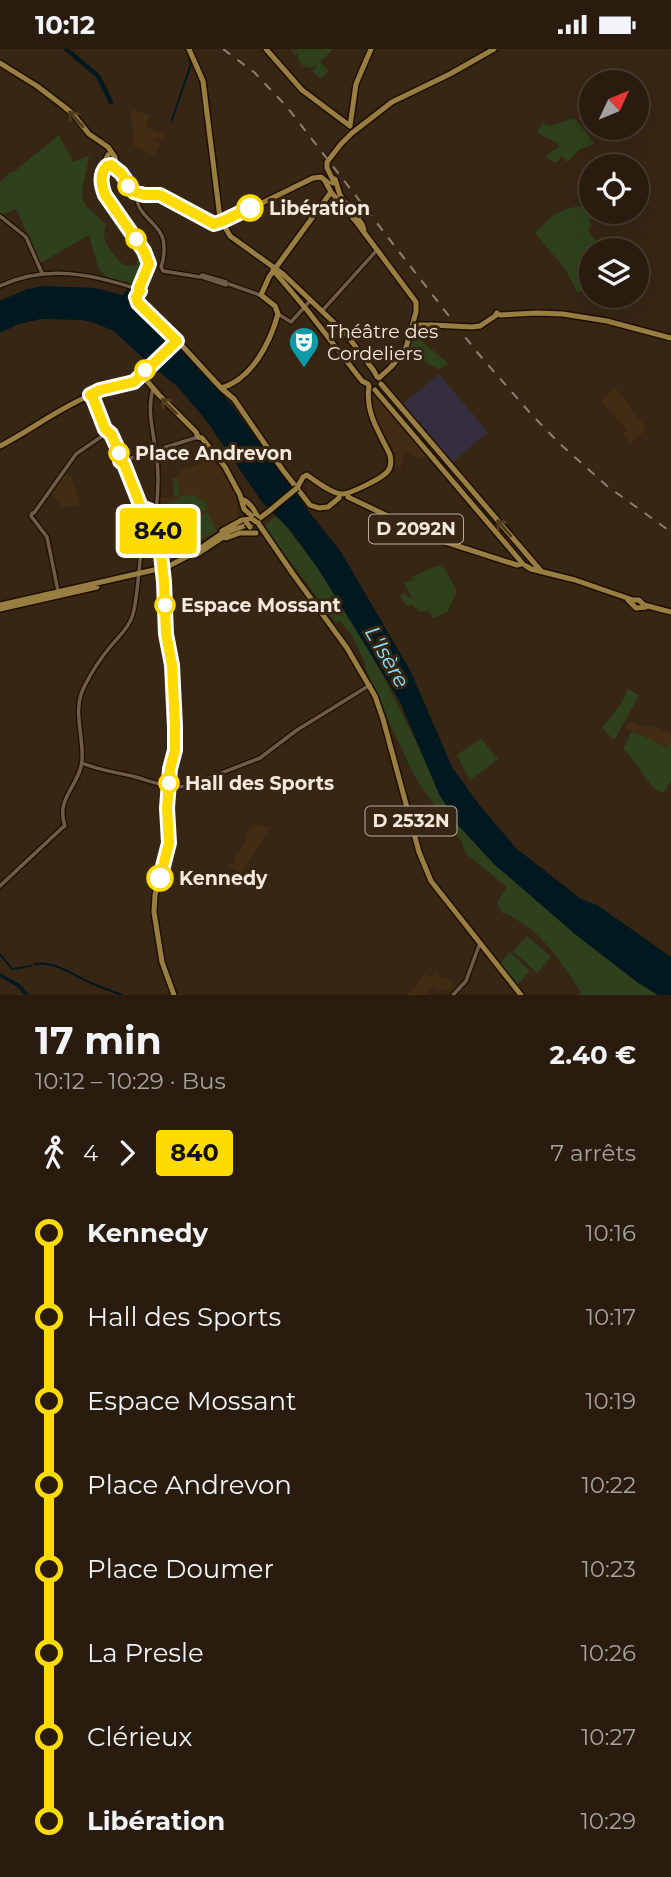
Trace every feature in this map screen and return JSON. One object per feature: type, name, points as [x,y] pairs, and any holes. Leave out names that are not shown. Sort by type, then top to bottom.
[{"type":"main road","points":[[189,49],[203,81],[219,207],[228,238],[275,270],[346,334],[523,565],[529,556]]},
{"type":"main road","points":[[266,49],[302,90],[351,128]]},
{"type":"main road","points":[[351,128],[356,83],[371,49]]},
{"type":"main road","points":[[224,390],[257,362],[278,314],[275,306],[261,295],[332,187],[335,179],[327,168],[327,162],[351,128],[395,100],[447,76],[494,49]]},
{"type":"main road","points":[[0,63],[37,86],[68,110],[89,134],[108,147],[110,160],[128,186],[138,195],[157,194],[214,224],[313,178],[321,177],[341,197],[417,306],[405,351],[371,388]]},
{"type":"main road","points":[[110,160],[102,172],[104,191],[149,262],[149,268],[136,290],[138,304],[234,399],[289,480],[310,505],[329,506],[389,470],[389,451],[370,414],[370,378],[380,379]]},
{"type":"main road","points":[[275,270],[359,377],[540,570]]},
{"type":"main road","points":[[414,321],[420,324],[472,327],[480,326],[497,316],[563,314],[608,321],[671,338]]},
{"type":"main road","points":[[0,446],[67,406],[100,390],[132,382],[178,342]]},
{"type":"main road","points":[[141,374],[223,463],[244,509],[254,523]]},
{"type":"main road","points":[[93,395],[141,507],[155,513],[163,570],[166,634],[172,665],[175,750],[168,786],[169,843],[155,895],[154,912],[162,962],[174,995]]},
{"type":"main road","name":"D 2092N","points":[[163,570],[239,525],[254,523],[308,480],[436,538],[624,598],[634,602],[636,608],[641,605],[670,614]]},
{"type":"main road","points":[[240,500],[239,525],[254,523]]},
{"type":"main road","points":[[241,512],[254,523]]},
{"type":"main road","points":[[0,607],[178,566],[214,544],[245,533],[254,523]]},
{"type":"main road","name":"D 2532N","points":[[254,523],[347,648],[370,685],[381,710],[423,864],[435,887],[521,995]]},
{"type":"main road","name":"D 2092N","points":[[214,544],[239,525]]},
{"type":"street","points":[[138,195],[137,201],[142,210],[163,237],[163,271],[201,276],[261,295]]},
{"type":"street","points":[[0,216],[26,237],[42,273]]},
{"type":"street","points":[[322,311],[378,250]]},
{"type":"street","points":[[0,286],[42,273],[95,277],[136,290]]},
{"type":"street","points":[[278,314],[291,322],[310,300]]},
{"type":"street","points":[[0,886],[49,840],[62,824],[64,800],[82,762],[78,720],[82,691],[103,656],[130,622],[134,612],[145,529],[148,520],[155,513],[159,486],[150,398],[153,389]]},
{"type":"street","points":[[58,594],[47,537],[33,515],[76,454],[108,434]]},
{"type":"street","points":[[122,459],[198,437]]},
{"type":"street","points":[[82,762],[112,773],[168,786],[195,784],[255,761],[297,730],[370,685]]},
{"type":"street","points":[[453,995],[466,981],[480,943]]},
{"type":"shaded area","points":[[131,109],[149,115],[146,127],[163,134],[162,139],[156,137],[154,141],[160,144],[155,156],[134,146]]},
{"type":"shaded area","points":[[439,374],[488,432],[452,463],[420,426],[423,423],[421,420],[418,423],[401,405]]},
{"type":"shaded area","points":[[614,386],[647,429],[630,444],[623,434],[627,430],[602,402]]},
{"type":"shaded area","points":[[376,393],[429,456],[419,459],[407,452],[402,455],[402,465],[395,465],[396,453],[373,418],[369,397]]},
{"type":"shaded area","points":[[216,458],[234,488],[238,518],[197,544],[182,543],[174,538],[161,516],[161,498],[173,497],[172,478],[177,476],[178,472]]},
{"type":"shaded area","points":[[64,472],[71,477],[80,502],[79,507],[62,508],[50,492]]},
{"type":"shaded area","points":[[630,721],[646,728],[650,724],[671,734],[668,748],[626,728]]},
{"type":"shaded area","points":[[253,824],[270,827],[241,875],[229,866],[235,862],[233,860],[243,847]]},
{"type":"shaded area","points":[[436,972],[440,979],[446,976],[455,985],[449,992],[442,989],[437,991],[435,987],[424,995],[408,995],[425,973],[429,978]]},
{"type":"green space","points":[[291,49],[333,49],[320,62],[329,71],[320,79],[312,71],[318,64],[311,68],[303,65],[298,59],[298,53],[295,55]]},
{"type":"green space","points":[[576,120],[579,124],[579,140],[592,140],[595,144],[580,149],[567,162],[562,156],[556,163],[547,158],[547,155],[559,147],[558,143],[537,132],[543,123],[549,126]]},
{"type":"green space","points":[[59,135],[73,162],[89,156],[82,197],[87,207],[106,225],[104,237],[111,252],[123,265],[133,266],[133,269],[139,259],[133,248],[138,244],[147,261],[143,279],[135,291],[126,284],[127,281],[123,283],[107,277],[99,270],[89,235],[40,263],[16,209],[3,215],[0,213],[0,182]]},
{"type":"green space","points":[[579,207],[579,224],[591,224],[588,230],[594,238],[579,238],[578,293],[565,269],[535,233],[557,213]]},
{"type":"green space","points":[[413,334],[447,362],[447,365],[439,370],[409,352]]},
{"type":"green space","points":[[176,477],[180,496],[197,495],[197,499],[207,503],[206,510],[193,512],[194,519],[208,512],[217,531],[193,543],[183,522],[171,526],[182,520],[170,524],[161,505],[176,500],[179,496],[174,495],[173,479]]},
{"type":"green space","points":[[277,515],[319,569],[359,632],[458,825],[494,864],[575,934],[658,995],[579,995],[581,992],[547,944],[527,926],[502,913],[497,902],[507,887],[465,853],[462,842],[418,782],[352,636],[340,620],[336,623],[264,526]]},
{"type":"green space","points":[[442,564],[457,591],[448,611],[433,618],[429,611],[419,612],[412,604],[406,606],[400,595],[411,597],[404,582]]},
{"type":"green space","points":[[628,689],[639,695],[613,739],[602,728],[621,704]]},
{"type":"green space","points":[[632,731],[668,748],[671,741],[671,781],[664,792],[649,783],[623,749]]},
{"type":"green space","points":[[481,739],[498,759],[470,780],[457,755]]},
{"type":"green space","points":[[527,936],[551,957],[537,973],[513,951]]},
{"type":"green space","points":[[510,952],[530,971],[516,986],[499,965]]},
{"type":"water","name":"L'Isère","points":[[44,286],[95,288],[125,296],[159,325],[217,386],[341,552],[410,670],[452,767],[480,806],[517,849],[581,899],[597,905],[671,957],[671,995],[658,995],[637,982],[575,934],[494,864],[458,825],[439,794],[399,700],[319,570],[290,530],[262,502],[206,420],[177,386],[114,331],[95,323],[41,319],[19,324],[0,333],[0,301],[27,289]]},
{"type":"waterway","points":[[66,49],[98,76],[111,102]]},
{"type":"waterway","points":[[172,120],[191,64],[187,50]]},
{"type":"waterway","points":[[120,300],[136,282],[145,265],[137,246]]},
{"type":"waterway","points":[[0,954],[12,969],[31,966]]},
{"type":"waterway","points":[[35,964],[56,966],[122,995]]},
{"type":"waterway","points":[[0,975],[18,985],[27,995]]},
{"type":"railway","points":[[223,49],[254,72],[287,107],[476,351],[531,414],[607,486],[671,532]]},
{"type":"bus line","name":"840","points":[[160,878],[169,843],[167,808],[170,769],[175,750],[175,727],[172,665],[166,634],[157,517],[141,507],[111,435],[105,429],[90,395],[96,391],[134,382],[177,341],[138,303],[136,297],[149,264],[146,254],[105,195],[102,172],[111,165],[121,173],[134,192],[160,195],[214,224],[250,208]]},
{"type":"place","name":"Libération","points":[[250,208]]},
{"type":"place","name":"Théâtre des Cordeliers","points":[[304,369]]},
{"type":"place","name":"Place Andrevon","points":[[119,453]]},
{"type":"place","name":"Espace Mossant","points":[[165,605]]},
{"type":"place","name":"Hall des Sports","points":[[169,783]]},
{"type":"place","name":"Kennedy","points":[[160,878]]}]
